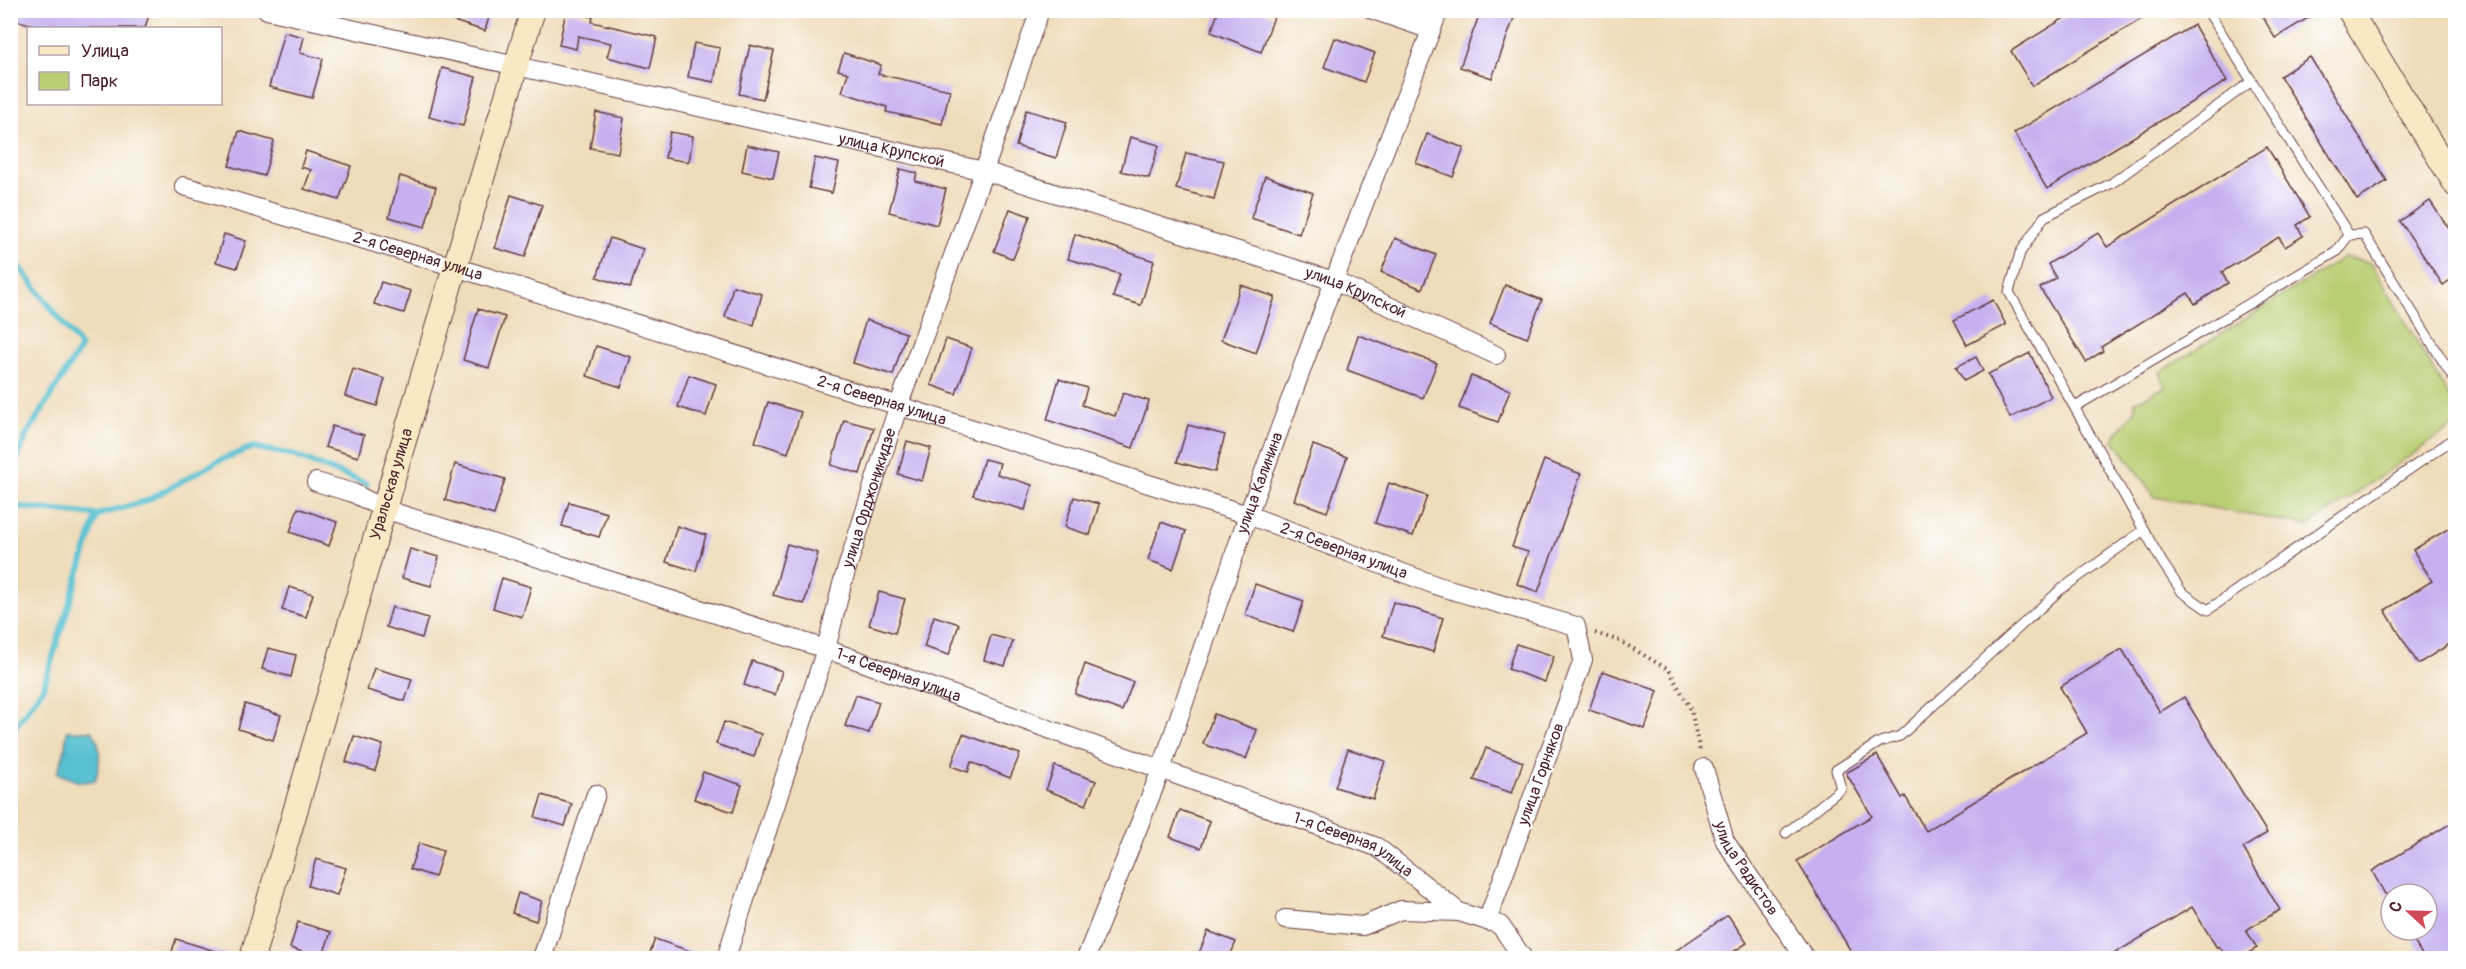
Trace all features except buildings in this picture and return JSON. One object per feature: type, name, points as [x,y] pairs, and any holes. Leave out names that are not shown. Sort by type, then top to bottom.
[{"type":"main road","name":"Уральская улица","points":[[252,958],[533,10]]},
{"type":"main road","points":[[2349,10],[2456,185]]},
{"type":"street","name":"улица Крупской","points":[[267,10],[516,68],[984,171],[1334,281],[1496,356]]},
{"type":"street","name":"улица Орджоникидзе","points":[[726,958],[826,649],[842,584],[898,407],[1040,10]]},
{"type":"street","points":[[1373,10],[1431,30]]},
{"type":"street","name":"улица Калинина","points":[[1086,958],[1161,770],[1248,515],[1334,281],[1439,10]]},
{"type":"street","name":"2-я Северная улица","points":[[184,186],[455,267],[1248,515],[1438,586],[1576,626]]},
{"type":"street","name":"1-я Северная улица","points":[[316,482],[353,494],[384,509],[826,649],[1377,847],[1459,912]]},
{"type":"street","name":"улица Горняков","points":[[1487,921],[1583,660],[1576,626]]},
{"type":"street","name":"улица Радистов","points":[[1704,768],[1725,841],[1805,958]]},
{"type":"street","points":[[542,958],[596,794]]},
{"type":"street","name":"1-я Северная улица","points":[[1285,919],[1363,926],[1401,910],[1459,912],[1500,924],[1523,958]]},
{"type":"lane","points":[[2207,10],[2349,235]]},
{"type":"lane","points":[[2252,81],[2112,183],[2044,217],[2020,254],[2009,292],[2144,530],[2182,592],[2208,610],[2455,438]]},
{"type":"lane","points":[[2075,407],[2336,252],[2349,235],[2364,234],[2456,382]]},
{"type":"lane","points":[[1786,833],[1841,789],[1836,770],[1880,742],[1900,736],[2060,590],[2144,530]]},
{"type":"path","points":[[1576,626],[1620,641],[1669,670],[1691,710],[1704,768]]},
{"type":"green space","points":[[2344,257],[2371,263],[2455,407],[2452,427],[2308,526],[2155,497],[2113,439],[2135,411],[2135,402],[2165,387],[2160,372]]},
{"type":"water","points":[[67,731],[92,731],[98,743],[100,755],[95,781],[79,782],[57,773],[64,754]]},
{"type":"waterway","points":[[10,254],[81,347],[26,436],[10,477]]},
{"type":"waterway","points":[[10,506],[97,515],[146,501],[218,461],[253,447],[293,455],[367,484]]},
{"type":"waterway","points":[[10,734],[43,688],[97,515]]}]
